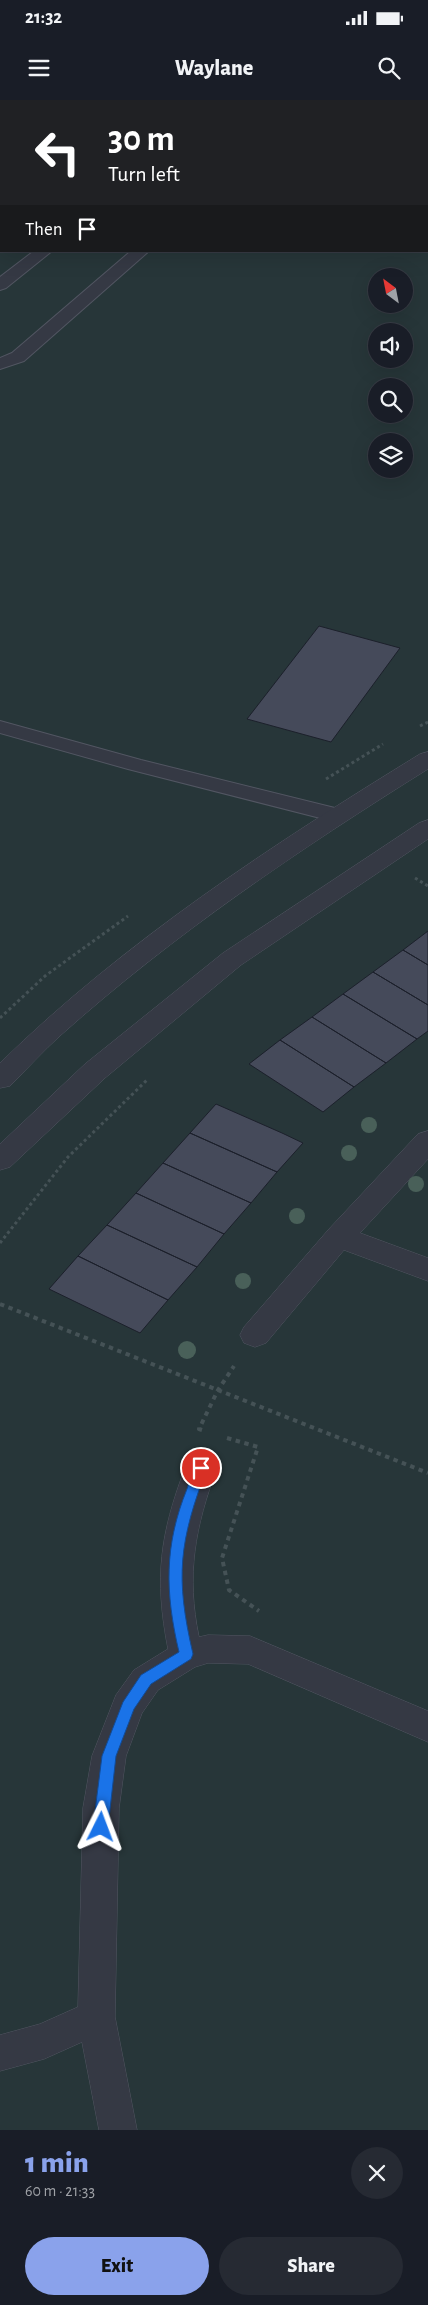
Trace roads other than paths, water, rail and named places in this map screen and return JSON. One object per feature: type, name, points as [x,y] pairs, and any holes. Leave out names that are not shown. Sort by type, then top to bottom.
[{"type":"street","points":[[0,1080],[57,1024],[184,922],[336,815],[428,759]]},
{"type":"street","points":[[0,1160],[95,1071],[232,959],[428,828]]},
{"type":"street","points":[[255,1335],[339,1237],[428,1141]]},
{"type":"street","points":[[339,1237],[428,1270]]},
{"type":"street","points":[[186,1654],[177,1616],[174,1579],[176,1552],[185,1509],[201,1468]]},
{"type":"street","points":[[118,2130],[96,2017],[101,1808],[109,1756],[128,1706],[146,1680],[186,1654],[208,1649],[250,1650],[428,1727]]},
{"type":"street","points":[[0,2053],[44,2040],[96,2017]]},
{"type":"lane","points":[[0,285],[43,252]]},
{"type":"lane","points":[[0,364],[18,357],[140,252]]},
{"type":"lane","points":[[0,727],[135,764],[336,815]]}]
